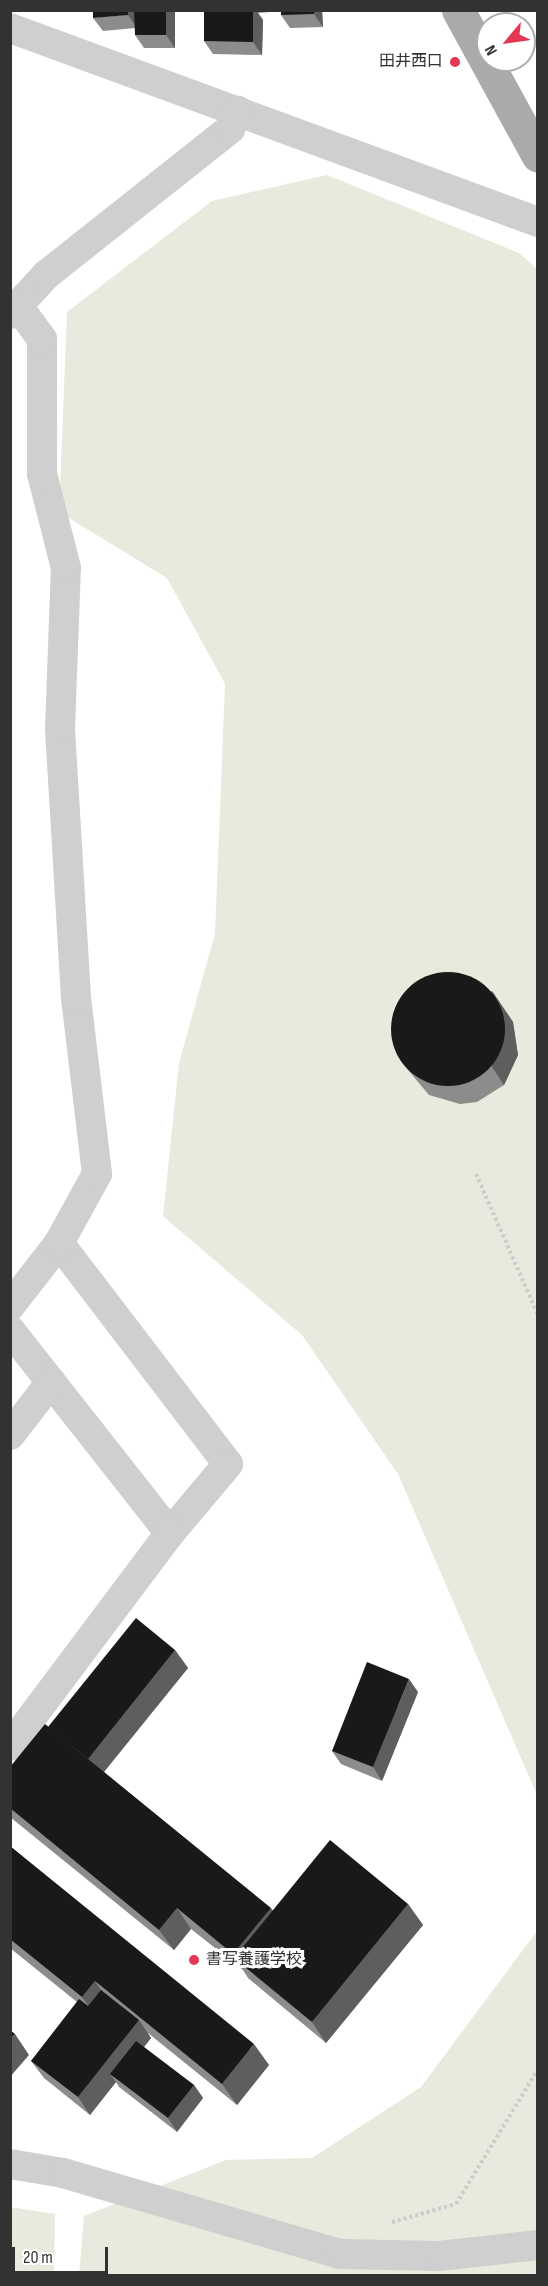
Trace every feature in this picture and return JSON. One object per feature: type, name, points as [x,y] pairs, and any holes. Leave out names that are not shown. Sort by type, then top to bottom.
[{"type":"main road","points":[[458,10],[537,156]]},
{"type":"street","points":[[10,28],[537,222]]},
{"type":"street","points":[[10,1306],[59,1243],[97,1174],[76,998],[60,729],[66,568],[42,474],[42,339],[14,309],[46,275],[230,129],[238,111]]},
{"type":"street","points":[[10,1746],[170,1533],[228,1464],[59,1243]]},
{"type":"street","points":[[10,1330],[170,1533]]},
{"type":"street","points":[[10,1435],[51,1382]]},
{"type":"street","points":[[10,2164],[63,2173],[340,2254],[438,2256],[537,2245]]},
{"type":"path","points":[[476,1174],[537,1315]]},
{"type":"path","points":[[387,2223],[456,2204],[537,2069]]},
{"type":"shaded area","points":[[327,175],[519,253],[537,269],[537,1795],[398,1474],[302,1335],[163,1216],[179,1063],[215,934],[225,684],[167,578],[59,512],[67,312],[212,201]]},
{"type":"shaded area","points":[[537,1931],[537,2275],[79,2276],[84,2216],[226,2160],[312,2158],[421,2087]]},
{"type":"shaded area","points":[[10,2207],[55,2214],[54,2275],[11,2275]]},
{"type":"building","points":[[93,10],[128,10],[128,15],[93,18]]},
{"type":"building","points":[[134,10],[166,10],[166,35],[135,35]]},
{"type":"building","points":[[204,10],[253,10],[253,42],[204,41]]},
{"type":"building","points":[[281,10],[314,10],[314,14],[281,15]]},
{"type":"building","points":[[448,972],[470,977],[488,989],[500,1007],[505,1029],[500,1051],[488,1069],[470,1081],[448,1086],[426,1081],[408,1069],[396,1051],[391,1029],[396,1007],[408,989],[426,977]]},
{"type":"building","points":[[136,1618],[175,1650],[88,1759],[48,1727]]},
{"type":"building","points":[[367,1662],[409,1679],[373,1767],[332,1751]]},
{"type":"building","points":[[45,1724],[271,1908],[233,1954],[177,1908],[159,1930],[10,1808],[10,1767]]},
{"type":"building","points":[[330,1840],[408,1904],[312,2022],[234,1958]]},
{"type":"building","points":[[10,1846],[254,2044],[222,2084],[95,1981],[82,1997],[10,1939]]},
{"type":"building","points":[[101,1990],[139,2020],[78,2097],[31,2061],[79,1999],[88,2006]]},
{"type":"building","points":[[136,2041],[194,2085],[168,2118],[110,2074]]},
{"type":"place","name":"田井西口","points":[[455,62]]},
{"type":"place","name":"書写養護学校","points":[[194,1960]]}]
